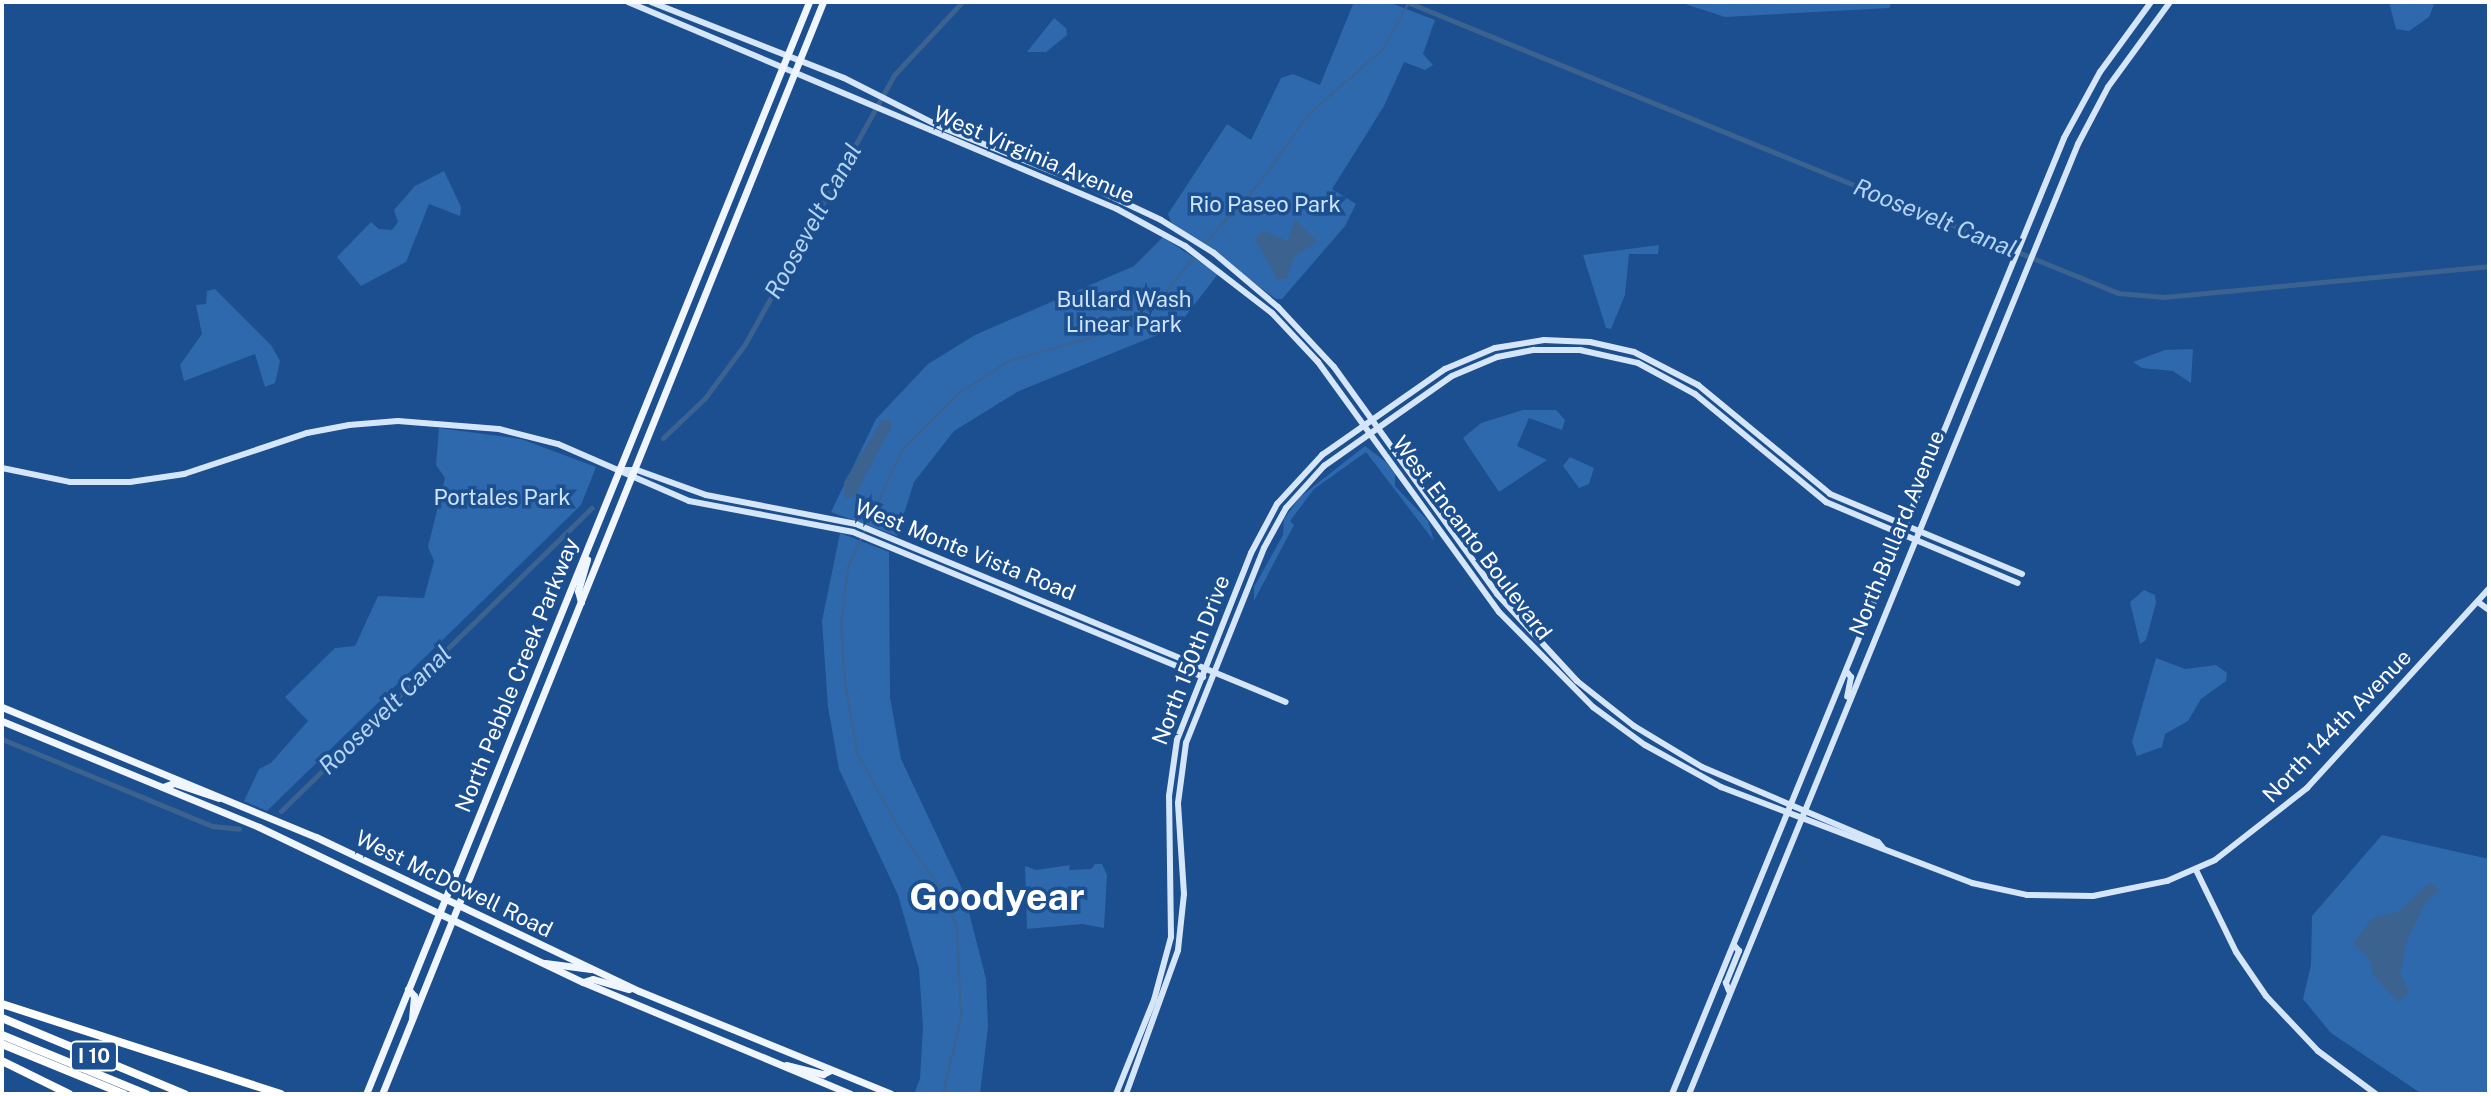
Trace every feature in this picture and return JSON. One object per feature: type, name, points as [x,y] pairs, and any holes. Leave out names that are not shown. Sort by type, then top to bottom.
[{"type":"highway","points":[[2,1004],[281,1094]]},
{"type":"highway","name":"I 10","points":[[2,1018],[185,1094]]},
{"type":"highway","points":[[2,1035],[146,1094]]},
{"type":"highway","name":"I 10","points":[[2,1044],[124,1094]]},
{"type":"highway","points":[[2,1061],[69,1094]]},
{"type":"main road","name":"West Virginia Avenue","points":[[628,2],[869,101],[1117,209],[1185,246],[1294,335],[1371,425]]},
{"type":"main road","name":"West Virginia Avenue","points":[[651,2],[873,92],[958,134],[1115,198],[1191,238],[1214,253],[1300,328],[1371,425]]},
{"type":"main road","name":"North Pebble Creek Parkway","points":[[366,1094],[809,2]]},
{"type":"main road","name":"North Pebble Creek Parkway","points":[[382,1094],[637,470],[823,2]]},
{"type":"main road","name":"North Bullard Avenue","points":[[1672,1094],[1903,526],[2080,104],[2151,2]]},
{"type":"main road","name":"North Bullard Avenue","points":[[1689,1094],[1912,541],[2093,112],[2170,2]]},
{"type":"main road","points":[[1371,425],[1445,369],[1495,348],[1555,340],[1600,344],[1683,375],[1815,485],[1916,532],[2022,574]]},
{"type":"main road","points":[[1371,425],[1452,376],[1497,357],[1552,349],[1607,355],[1683,385],[1809,492],[1900,536],[2018,583]]},
{"type":"main road","name":"West Monte Vista Road","points":[[2,468],[70,482],[158,480],[307,433],[398,421],[499,429],[558,444],[620,470],[633,479],[705,505],[853,532],[1210,680]]},
{"type":"main road","name":"North 150th Drive","points":[[1116,1094],[1164,969],[1174,894],[1170,780],[1177,740],[1201,676],[1262,531],[1302,475],[1371,425]]},
{"type":"main road","name":"North 150th Drive","points":[[1126,1094],[1174,971],[1184,894],[1180,774],[1186,743],[1270,535],[1308,481],[1371,425]]},
{"type":"main road","name":"West Encanto Boulevard","points":[[1371,425],[1497,594],[1542,648],[1589,691],[1663,745],[1790,806],[1801,815]]},
{"type":"main road","name":"West Encanto Boulevard","points":[[1371,425],[1517,634],[1593,707],[1659,753],[1786,814],[1801,815],[1878,842],[1883,848],[1972,883],[2048,897],[2116,892],[2196,870]]},
{"type":"main road","name":"West Monte Vista Road","points":[[620,470],[637,470],[706,495],[856,524],[1286,702]]},
{"type":"main road","points":[[1262,531],[1270,535]]},
{"type":"main road","points":[[581,602],[578,591],[587,553]]},
{"type":"main road","name":"North 144th Avenue","points":[[2196,870],[2238,847],[2307,788],[2489,589]]},
{"type":"main road","points":[[2478,602],[2489,610]]},
{"type":"main road","points":[[1047,612],[1051,604]]},
{"type":"main road","points":[[1846,671],[1851,677],[1847,700]]},
{"type":"main road","name":"West McDowell Road","points":[[2,707],[316,837],[639,991],[891,1094]]},
{"type":"main road","name":"West McDowell Road","points":[[2,721],[311,851],[583,982],[851,1094]]},
{"type":"main road","points":[[1659,753],[1663,745]]},
{"type":"main road","points":[[163,787],[174,783],[212,799],[221,797]]},
{"type":"main road","points":[[311,851],[316,837]]},
{"type":"main road","points":[[2196,870],[2228,939],[2266,996],[2318,1051],[2376,1094]]},
{"type":"main road","points":[[1174,894],[1184,894]]},
{"type":"main road","points":[[1729,991],[1726,983],[1739,951],[1734,945]]},
{"type":"main road","points":[[543,963],[591,969]]},
{"type":"main road","points":[[583,982],[593,979],[639,991]]},
{"type":"main road","points":[[408,989],[414,996],[412,1018]]},
{"type":"main road","points":[[780,1065],[823,1074],[831,1070]]},
{"type":"green space","name":"Rio Paseo Park","points":[[1354,2],[1388,2],[1435,20],[1423,54],[1433,65],[1425,70],[1404,62],[1384,106],[1332,189],[1356,204],[1345,226],[1282,299],[1276,299],[1171,222],[1168,214],[1227,124],[1251,140],[1281,78],[1293,74],[1320,85]]},
{"type":"green space","points":[[1679,2],[1892,2],[1889,8],[1725,17]]},
{"type":"green space","points":[[2389,2],[2435,2],[2429,17],[2409,31],[2396,29]]},
{"type":"green space","points":[[1054,18],[1066,28],[1067,35],[1046,52],[1027,52]]},
{"type":"green space","points":[[444,171],[461,207],[460,216],[429,204],[406,262],[361,286],[337,257],[371,222],[379,229],[392,230],[398,222],[394,210],[415,186]]},
{"type":"green space","name":"Bullard Wash Linear Park","points":[[1163,237],[1218,274],[1177,327],[1019,391],[954,431],[914,482],[897,536],[831,512],[876,419],[928,364],[975,335],[1134,266]]},
{"type":"green space","points":[[1659,245],[1658,254],[1629,254],[1625,295],[1611,329],[1606,328],[1583,255]]},
{"type":"green space","points":[[215,289],[271,345],[280,361],[275,383],[265,387],[255,354],[184,381],[180,365],[202,334],[196,305],[206,304],[207,291]]},
{"type":"green space","points":[[2193,349],[2191,383],[2173,371],[2142,368],[2133,362],[2165,350]]},
{"type":"green space","points":[[1523,410],[1556,410],[1565,420],[1562,430],[1529,418],[1517,446],[1547,460],[1499,492],[1463,438],[1481,423]]},
{"type":"green space","name":"Portales Park","points":[[439,428],[521,439],[596,467],[581,505],[267,811],[244,801],[259,769],[271,763],[308,721],[285,697],[335,648],[355,646],[378,596],[424,598],[434,561],[428,547],[445,478],[436,465]]},
{"type":"green space","points":[[1365,446],[1386,462],[1395,474],[1395,486],[1428,521],[1434,541],[1366,452],[1314,489],[1290,521],[1294,525],[1254,601],[1254,587],[1283,535],[1284,519],[1300,497]]},
{"type":"green space","points":[[1570,457],[1594,468],[1589,484],[1579,488],[1563,466]]},
{"type":"green space","points":[[840,533],[889,552],[890,697],[901,759],[964,893],[986,979],[988,1027],[980,1094],[914,1094],[920,1079],[923,1027],[919,969],[898,895],[839,769],[828,707],[822,621]]},
{"type":"green space","points":[[2144,590],[2155,595],[2156,603],[2146,640],[2140,644],[2130,602]]},
{"type":"green space","points":[[2156,658],[2185,669],[2216,665],[2227,673],[2226,681],[2201,699],[2188,721],[2165,734],[2162,747],[2137,756],[2132,742]]},
{"type":"green space","points":[[2382,835],[2489,859],[2489,1094],[2422,1094],[2331,1033],[2303,999],[2311,965],[2312,916]]},
{"type":"green space","points":[[1095,864],[1102,864],[1107,875],[1104,928],[1082,924],[1027,929],[1025,866],[1036,870],[1070,865],[1069,870],[1091,869]]},
{"type":"shaded area","points":[[1295,219],[1318,242],[1295,256],[1287,279],[1277,279],[1255,239],[1263,231],[1288,241]]},
{"type":"shaded area","points":[[882,420],[891,420],[891,427],[855,496],[845,499],[844,482]]},
{"type":"shaded area","points":[[2430,882],[2440,890],[2426,902],[2408,938],[2400,973],[2409,992],[2398,1002],[2373,975],[2370,959],[2353,944],[2372,918],[2399,911]]},
{"type":"waterway","name":"Roosevelt Canal","points":[[663,438],[705,398],[745,344],[894,75],[962,2]]},
{"type":"waterway","name":"Roosevelt Canal","points":[[1407,2],[2118,293],[2164,297],[2489,266]]},
{"type":"waterway","points":[[1205,243],[1259,184],[1308,115],[1383,49],[1409,2]]},
{"type":"waterway","points":[[868,524],[902,450],[959,393],[1009,361],[1125,328],[1156,305],[1193,258]]},
{"type":"waterway","name":"Roosevelt Canal","points":[[281,811],[592,508]]},
{"type":"waterway","points":[[865,530],[848,567],[841,625],[845,683],[858,755],[901,832],[943,892],[957,929],[961,1018],[943,1094]]},
{"type":"waterway","name":"Roosevelt Canal","points":[[2,739],[212,826],[239,829]]},
{"type":"district","name":"Goodyear","points":[[997,897]]}]
